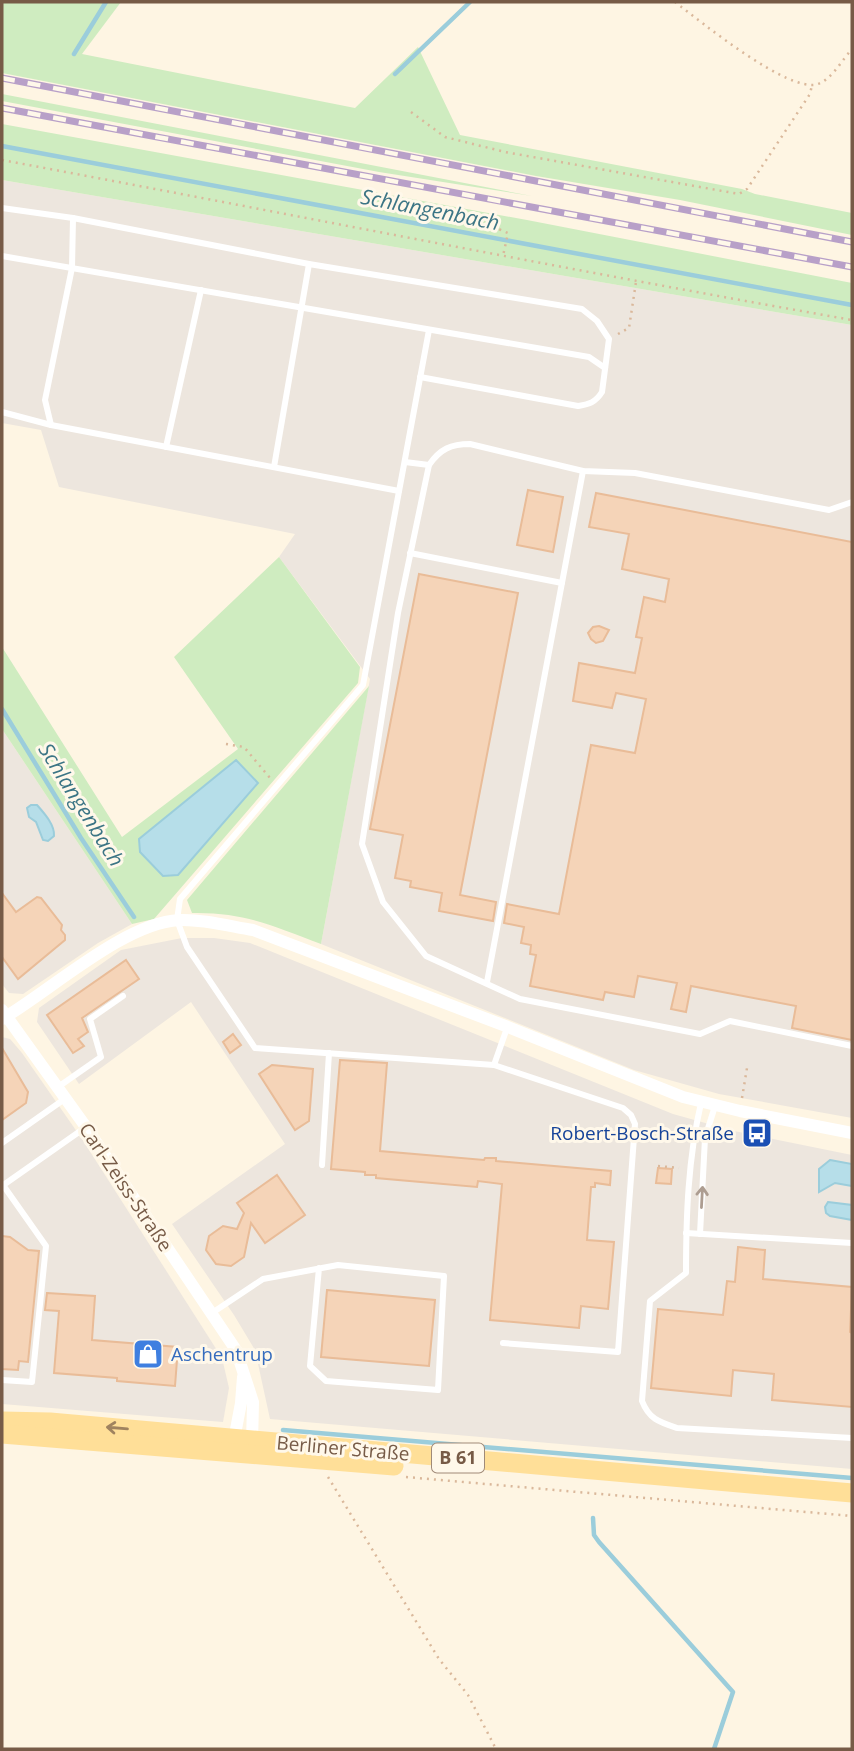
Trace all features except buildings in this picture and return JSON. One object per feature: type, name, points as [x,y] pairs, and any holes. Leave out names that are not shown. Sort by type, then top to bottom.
[{"type":"main road","name":"Berliner Straße","points":[[2,1421],[50,1422],[243,1446],[325,1460],[852,1504]]},
{"type":"main road","name":"Berliner Straße","points":[[2,1434],[243,1446],[852,1493]]},
{"type":"street","points":[[3,1015],[131,934],[177,920],[215,923],[253,930],[701,1103],[852,1133]]},
{"type":"street","name":"Carl-Zeiss-Straße","points":[[3,1015],[66,1098],[236,1350],[253,1402],[243,1446]]},
{"type":"street","points":[[243,1446],[241,1403],[244,1369]]},
{"type":"lane","points":[[2,208],[73,218],[309,264],[582,309],[597,321],[609,340],[602,392],[590,404],[578,406],[421,377]]},
{"type":"lane","points":[[51,425],[45,400],[72,268],[73,218]]},
{"type":"lane","points":[[2,256],[589,357],[605,368]]},
{"type":"lane","points":[[274,467],[309,264]]},
{"type":"lane","points":[[166,447],[201,290]]},
{"type":"lane","points":[[429,330],[363,685],[180,899],[177,920],[187,947],[255,1048],[494,1065],[623,1108],[631,1115],[635,1125],[618,1352],[503,1343]]},
{"type":"lane","points":[[2,412],[51,425],[399,491]]},
{"type":"lane","points":[[852,502],[828,510],[635,473],[583,471],[470,443],[455,444],[443,449],[429,465],[410,553],[398,612],[362,844],[383,902],[426,956],[520,999],[700,1034],[730,1021],[852,1046]]},
{"type":"lane","points":[[405,461],[429,465]]},
{"type":"lane","points":[[487,982],[583,471]]},
{"type":"lane","points":[[410,553],[562,583]]},
{"type":"lane","points":[[58,1087],[101,1057],[90,1019],[123,996]]},
{"type":"lane","points":[[494,1065],[508,1027]]},
{"type":"lane","points":[[322,1165],[329,1053]]},
{"type":"lane","points":[[2,1143],[66,1098]]},
{"type":"lane","points":[[701,1103],[692,1141],[686,1273],[650,1301],[642,1401],[646,1411],[654,1421],[677,1428],[852,1438]]},
{"type":"lane","points":[[700,1234],[705,1138],[715,1106]]},
{"type":"lane","points":[[2,1380],[32,1382],[46,1246],[2,1185],[86,1127]]},
{"type":"lane","points":[[686,1233],[852,1243]]},
{"type":"lane","points":[[212,1313],[263,1279],[319,1268],[338,1265],[444,1276],[438,1390],[326,1381],[310,1366],[319,1268]]},
{"type":"path","points":[[675,2],[731,44],[787,79],[804,85],[812,85],[828,78],[852,49]]},
{"type":"path","points":[[411,112],[445,137],[505,152],[739,194],[747,189],[810,94],[812,85]]},
{"type":"path","points":[[2,160],[636,282],[852,320]]},
{"type":"path","points":[[492,219],[494,227],[508,233],[503,256]]},
{"type":"path","points":[[609,340],[629,328],[636,282]]},
{"type":"path","points":[[226,744],[244,747],[276,786]]},
{"type":"path","points":[[740,1111],[747,1068]]},
{"type":"path","points":[[658,1166],[690,1169]]},
{"type":"path","points":[[325,1460],[329,1479],[433,1648],[468,1695],[496,1749]]},
{"type":"path","points":[[403,1477],[852,1516]]},
{"type":"shaded area","points":[[2,180],[852,325],[852,1118],[719,1094],[634,1070],[321,944],[370,679],[279,557],[295,534],[59,487],[41,430],[2,423]]},
{"type":"shaded area","points":[[2,729],[132,924],[98,943],[23,994],[9,993],[2,984]]},
{"type":"shaded area","points":[[182,938],[214,938],[250,943],[673,1114],[734,1131],[852,1155],[852,1469],[270,1419],[255,1350],[172,1224],[285,1144],[191,1002],[79,1084],[37,1022],[39,1008],[121,950]]},
{"type":"shaded area","points":[[2,1037],[10,1039],[22,1053],[82,1139],[222,1358],[229,1388],[223,1422],[2,1404]]},
{"type":"green space","points":[[2,2],[121,2],[82,54],[355,108],[418,47],[460,135],[852,213],[852,235],[680,200],[536,176],[2,73]]},
{"type":"green space","points":[[2,94],[532,196],[379,172],[2,101]]},
{"type":"green space","points":[[2,124],[527,220],[852,283],[852,325],[2,180]]},
{"type":"green space","points":[[279,557],[360,667],[358,683],[154,919],[132,924],[2,729],[2,647],[122,837],[238,749],[174,657]]},
{"type":"green space","points":[[369,686],[321,944],[243,918],[192,913],[187,900]]},
{"type":"water","points":[[236,760],[258,783],[178,875],[163,876],[140,852],[139,839]]},
{"type":"water","points":[[37,805],[51,823],[54,836],[48,841],[43,840],[36,822],[29,817],[27,808]]},
{"type":"water","points":[[830,1160],[852,1164],[852,1186],[835,1183],[819,1192],[819,1169]]},
{"type":"water","points":[[828,1202],[852,1205],[852,1220],[826,1213]]},
{"type":"waterway","points":[[74,54],[106,2]]},
{"type":"waterway","points":[[395,74],[470,2]]},
{"type":"waterway","name":"Schlangenbach","points":[[2,146],[852,305]]},
{"type":"waterway","name":"Schlangenbach","points":[[2,709],[81,838],[134,917]]},
{"type":"waterway","points":[[283,1430],[852,1478]]},
{"type":"waterway","points":[[593,1518],[594,1535],[599,1542],[733,1692],[714,1749]]},
{"type":"railway","points":[[2,78],[852,242]]},
{"type":"railway","points":[[2,108],[852,267]]},
{"type":"place","name":"Robert-Bosch-Straße","points":[[757,1133]]},
{"type":"place","name":"Aschentrup","points":[[148,1354]]}]
